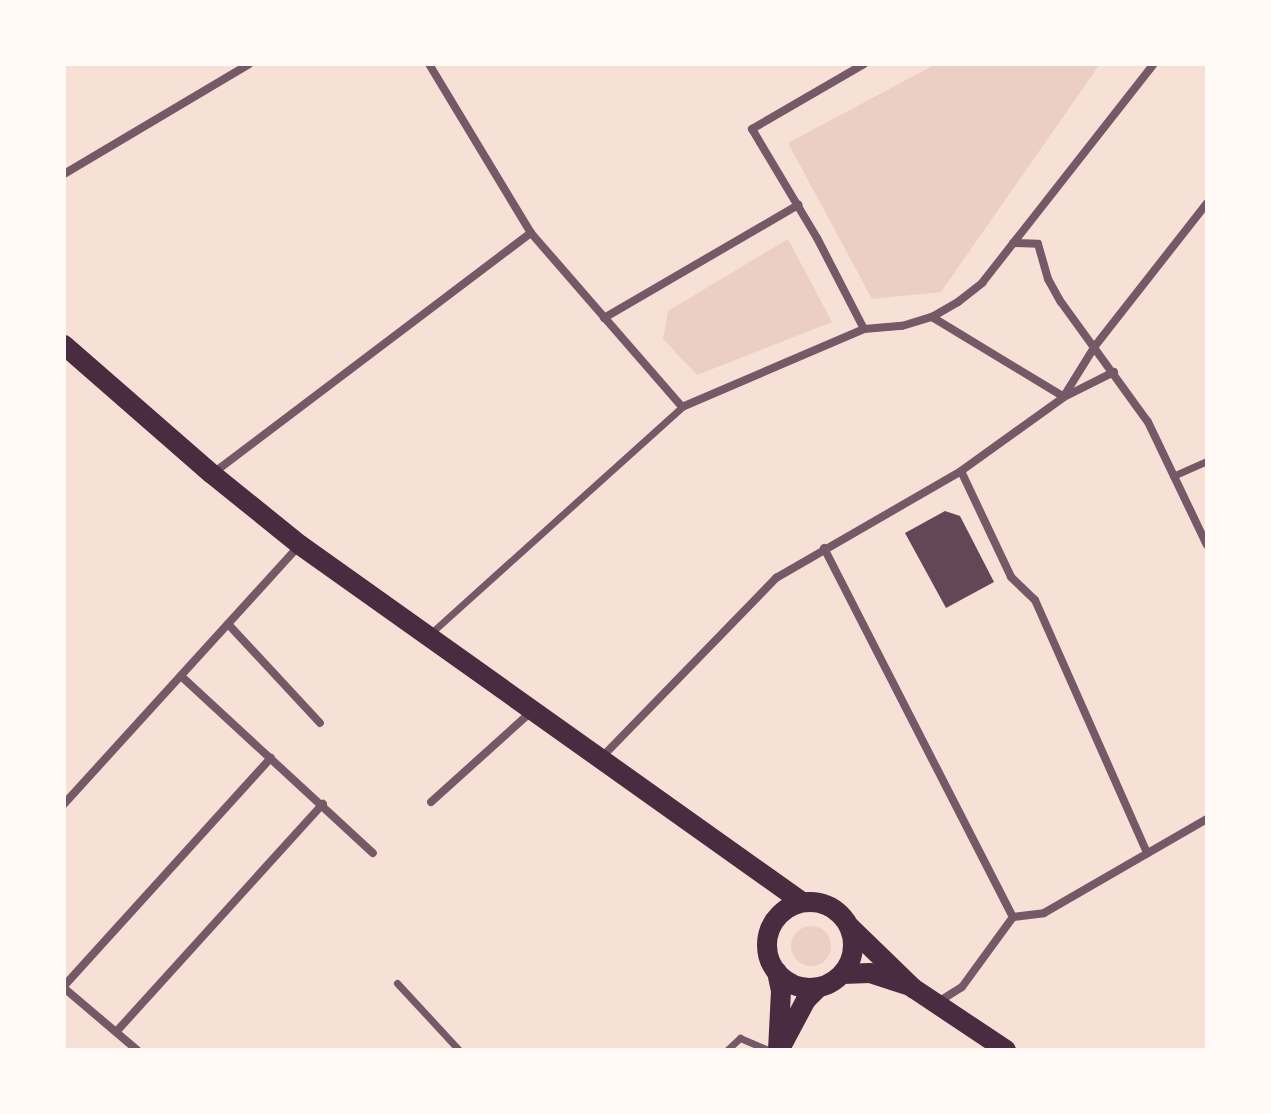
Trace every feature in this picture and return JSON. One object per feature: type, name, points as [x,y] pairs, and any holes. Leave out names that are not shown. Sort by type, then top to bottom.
[{"type":"main road","points":[[64,345],[212,474],[300,545],[602,757],[788,895],[802,902],[830,907],[913,988],[1006,1050]]},
{"type":"main road","points":[[779,1050],[781,991],[767,948],[768,935],[780,913],[802,902]]},
{"type":"main road","points":[[843,974],[853,952],[850,927]]},
{"type":"main road","points":[[777,972],[795,985],[818,988]]},
{"type":"main road","points":[[779,1050],[800,1009],[818,988],[843,974],[870,973],[913,988]]},
{"type":"street","points":[[64,174],[249,64]]},
{"type":"street","points":[[429,64],[531,233],[682,407]]},
{"type":"street","points":[[864,64],[752,129],[798,205],[864,329]]},
{"type":"street","points":[[428,636],[682,407],[864,329],[902,326],[932,317],[982,283],[1154,64]]},
{"type":"street","points":[[1064,397],[1095,346],[1207,203]]},
{"type":"street","points":[[604,318],[798,205]]},
{"type":"street","points":[[212,474],[531,233]]},
{"type":"street","points":[[1013,243],[1038,244],[1048,279],[1148,422],[1207,545]]},
{"type":"street","points":[[932,317],[1064,397]]},
{"type":"street","points":[[602,757],[776,578],[961,471],[1064,397],[1114,372]]},
{"type":"street","points":[[1173,476],[1207,461]]},
{"type":"street","points":[[961,471],[1011,577],[1035,600],[1147,853]]},
{"type":"street","points":[[64,804],[300,545]]},
{"type":"street","points":[[824,548],[1013,917]]},
{"type":"street","points":[[228,624],[320,723]]},
{"type":"street","points":[[181,676],[373,853]]},
{"type":"street","points":[[431,802],[534,710]]},
{"type":"street","points":[[137,1050],[64,987],[271,758]]},
{"type":"street","points":[[116,1032],[323,804]]},
{"type":"street","points":[[937,1003],[962,987],[1013,917],[1044,913],[1207,819]]},
{"type":"street","points":[[397,983],[459,1050]]},
{"type":"street","points":[[727,1050],[740,1038],[768,1050]]},
{"type":"shaded area","points":[[936,64],[1100,64],[941,292],[872,299],[788,143]]},
{"type":"shaded area","points":[[788,239],[832,322],[697,375],[663,339],[668,311]]},
{"type":"shaded area","points":[[811,926],[825,932],[831,946],[825,960],[811,966],[797,960],[791,946],[797,932]]},
{"type":"building","points":[[945,511],[960,516],[994,582],[946,608],[905,533]]}]
